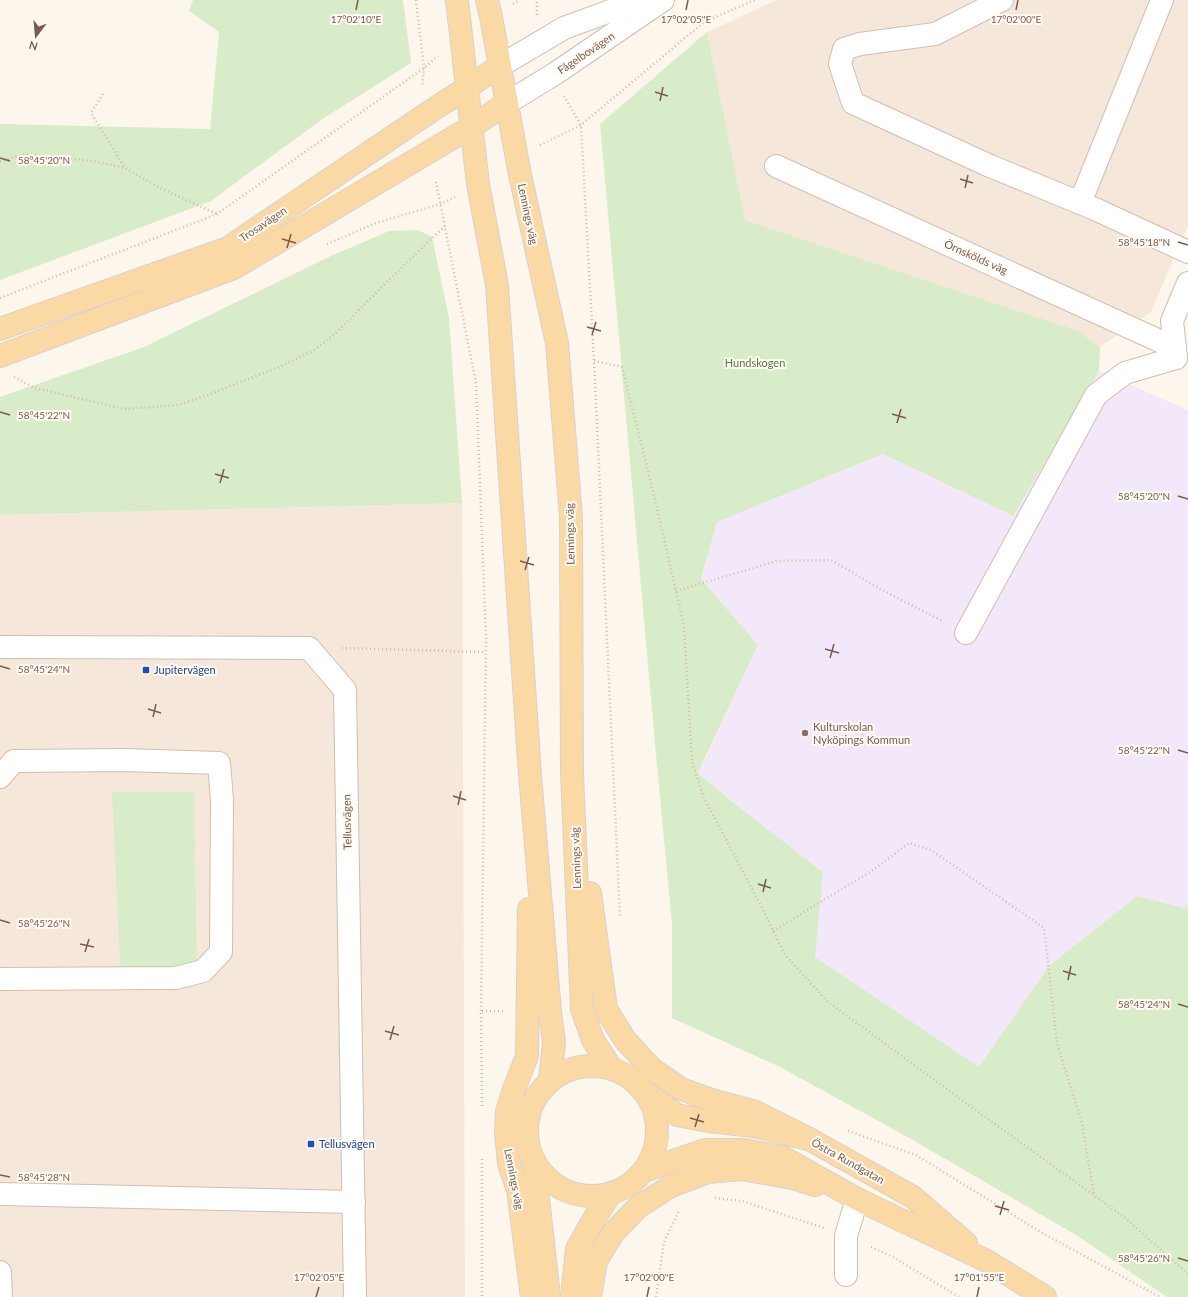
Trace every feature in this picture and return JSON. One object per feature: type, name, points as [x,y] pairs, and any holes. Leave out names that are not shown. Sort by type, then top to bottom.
[{"type":"main road","name":"Lennings väg","points":[[457,0],[478,184],[497,286],[530,775],[550,1012],[554,1042],[550,1080]]},
{"type":"main road","name":"Lennings väg","points":[[487,0],[520,175],[557,343],[571,517],[572,773],[582,1010],[593,1040],[611,1068]]},
{"type":"main road","name":"Trosavägen","points":[[0,329],[228,248],[500,66]]},
{"type":"main road","name":"Trosavägen","points":[[0,356],[234,268],[472,127],[507,104]]},
{"type":"main road","points":[[572,773],[606,1009],[624,1040],[652,1069],[681,1089],[712,1100],[753,1111],[809,1139]]},
{"type":"main road","name":"Lennings väg","points":[[530,775],[527,1056],[512,1092],[506,1112],[506,1132],[509,1164],[518,1190],[532,1297]]},
{"type":"main road","points":[[590,1066],[611,1068],[630,1078],[645,1092],[653,1107],[657,1122],[656,1148],[644,1171],[629,1185],[611,1193],[594,1196],[576,1194],[560,1188],[544,1178],[533,1159],[527,1138],[528,1117],[536,1097],[550,1080],[569,1070],[590,1066]]},
{"type":"main road","name":"Östra Rundgatan","points":[[645,1092],[676,1115],[709,1121],[754,1126],[809,1139],[913,1197],[984,1260]]},
{"type":"main road","name":"Östra Rundgatan","points":[[644,1171],[705,1150],[743,1150],[782,1157],[857,1199],[984,1260],[1045,1297]]},
{"type":"main road","name":"Lennings väg","points":[[533,1159],[549,1297]]},
{"type":"main road","points":[[590,1297],[596,1261],[613,1233],[638,1207],[671,1186],[708,1172],[741,1169],[794,1178],[857,1199]]},
{"type":"main road","points":[[572,1297],[577,1249],[611,1193]]},
{"type":"street","points":[[500,66],[564,28],[640,0]]},
{"type":"street","name":"Fågelbovägen","points":[[507,104],[556,73],[663,0]]},
{"type":"street","points":[[1002,0],[935,34],[860,44],[844,49],[840,64],[853,103],[990,166],[1080,203],[1188,252]]},
{"type":"street","points":[[1080,203],[1162,0]]},
{"type":"street","name":"Örnskölds väg","points":[[776,166],[1180,358]]},
{"type":"street","points":[[966,634],[1096,396],[1125,373],[1180,358],[1172,321],[1188,283]]},
{"type":"street","points":[[0,647],[309,648]]},
{"type":"street","name":"Tellusvägen","points":[[309,648],[345,690],[355,1297]]},
{"type":"street","points":[[0,777],[14,761],[124,760],[218,764],[222,800],[221,952],[203,971],[176,978],[0,980]]},
{"type":"street","points":[[0,1194],[354,1202]]},
{"type":"street","points":[[846,1275],[846,1236],[857,1199]]},
{"type":"street","points":[[0,1272],[1,1297]]},
{"type":"path","points":[[416,0],[424,68],[422,94]]},
{"type":"path","points":[[512,5],[519,0]]},
{"type":"path","points":[[537,0],[537,16]]},
{"type":"path","points":[[536,147],[581,125],[704,22],[754,0]]},
{"type":"path","points":[[0,298],[218,214],[424,68],[441,53]]},
{"type":"path","points":[[562,93],[581,125],[594,361],[620,923]]},
{"type":"path","points":[[103,94],[91,113],[125,168]]},
{"type":"path","points":[[0,161],[26,154],[93,161],[125,168],[162,189],[218,214]]},
{"type":"path","points":[[436,182],[476,383],[485,652],[481,1011]]},
{"type":"path","points":[[13,376],[35,388],[124,409],[178,405],[208,395],[279,367],[313,350],[335,334],[445,226]]},
{"type":"path","points":[[594,361],[622,367],[652,487],[684,626],[692,762],[704,798],[785,955],[828,1002],[976,1111],[1124,1217],[1188,1274]]},
{"type":"path","points":[[676,591],[777,561],[831,560],[884,591],[966,634]]},
{"type":"path","points":[[309,648],[485,652]]},
{"type":"path","points":[[773,931],[873,870],[909,843],[931,850],[1044,928],[1057,1043],[1082,1124],[1094,1195]]},
{"type":"path","points":[[846,1130],[916,1155],[1044,1234],[1160,1297]]},
{"type":"path","points":[[656,1297],[664,1242],[679,1210],[685,1208]]},
{"type":"shaded area","points":[[777,0],[1188,0],[1188,225],[1151,312],[1100,347],[1076,330],[745,220],[707,32]]},
{"type":"shaded area","points":[[1099,371],[1188,410],[1188,909],[1137,896],[1049,966],[979,1068],[815,957],[823,872],[736,805],[698,773],[758,645],[701,579],[717,522],[883,454],[1012,516]]},
{"type":"shaded area","points":[[462,503],[465,1297],[0,1297],[0,515]]},
{"type":"green space","points":[[193,0],[403,0],[411,63],[321,120],[211,201],[0,280],[0,124],[210,129],[219,32],[189,11]]},
{"type":"green space","name":"Hundskogen","points":[[707,32],[745,220],[1076,330],[1100,347],[1099,371],[1013,516],[883,454],[717,522],[701,579],[758,645],[698,773],[736,805],[823,872],[815,957],[979,1067],[1049,966],[1137,896],[1188,909],[1188,1297],[1167,1297],[1076,1235],[911,1139],[780,1067],[672,1018],[672,924],[600,124]]},
{"type":"green space","points":[[418,230],[432,237],[449,318],[462,503],[0,515],[0,397],[144,347],[331,256],[389,231]]},
{"type":"green space","points":[[112,792],[194,792],[197,980],[121,983]]},
{"type":"place","name":"Jupitervägen","points":[[146,670]]},
{"type":"place","name":"Kulturskolan Nyköpings Kommun","points":[[805,733]]},
{"type":"place","name":"Tellusvägen","points":[[311,1144]]}]
